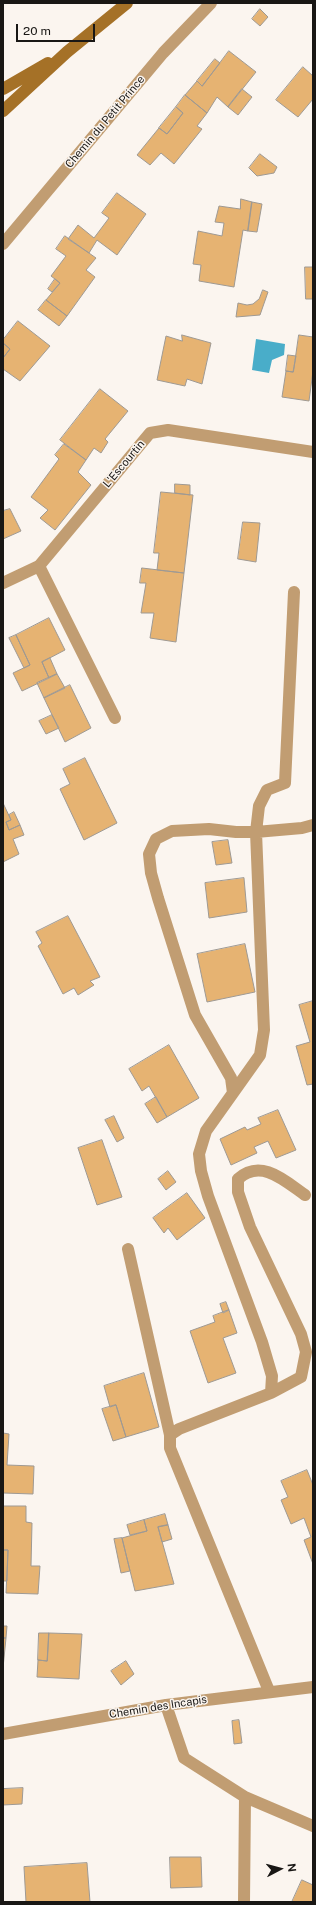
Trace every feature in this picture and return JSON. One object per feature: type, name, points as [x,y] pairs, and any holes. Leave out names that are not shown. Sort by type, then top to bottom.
[{"type":"main road","points":[[3,112],[67,52],[127,3]]},
{"type":"main road","points":[[3,89],[67,52]]},
{"type":"street","name":"Chemin du Petit Prince","points":[[3,244],[163,53],[211,3]]},
{"type":"street","name":"L'Escourtin","points":[[3,583],[38,566],[150,433],[168,430],[313,452]]},
{"type":"street","points":[[38,566],[115,718]]},
{"type":"street","points":[[271,1393],[272,1376],[262,1342],[208,1196],[201,1171],[199,1154],[206,1131],[260,1055],[264,1030],[256,832],[259,806],[267,790],[285,783],[294,592]]},
{"type":"street","points":[[233,1093],[231,1078],[195,1015],[158,898],[151,873],[149,854],[156,839],[172,831],[209,829],[236,832],[256,832],[302,828],[313,825]]},
{"type":"street","points":[[170,1435],[179,1429],[271,1393],[301,1377],[306,1352],[301,1334],[250,1227],[238,1192],[238,1179],[244,1173],[255,1169],[267,1171],[287,1182],[304,1195]]},
{"type":"street","points":[[128,1249],[170,1435],[170,1448],[269,1692]]},
{"type":"street","name":"Chemin des Incapis","points":[[3,1734],[166,1705],[313,1687]]},
{"type":"street","points":[[166,1705],[184,1758],[245,1797],[313,1826]]},
{"type":"street","points":[[244,1902],[245,1797]]},
{"type":"water","points":[[256,339],[285,344],[284,355],[272,360],[269,373],[252,370]]},
{"type":"building","points":[[260,9],[268,17],[260,26],[252,19]]},
{"type":"building","points":[[229,51],[256,72],[228,107],[217,97],[207,113],[185,95],[197,81],[202,86]]},
{"type":"building","points":[[215,59],[220,63],[202,86],[197,81]]},
{"type":"building","points":[[303,67],[313,76],[313,99],[298,117],[276,100]]},
{"type":"building","points":[[242,89],[252,97],[238,115],[228,107]]},
{"type":"building","points":[[185,95],[207,113],[197,126],[202,129],[174,164],[161,153],[150,165],[137,155],[159,128],[167,134],[183,113],[176,107]]},
{"type":"building","points":[[176,107],[183,113],[167,134],[159,128]]},
{"type":"building","points":[[260,154],[277,167],[274,173],[257,176],[249,168]]},
{"type":"building","points":[[117,193],[146,214],[117,255],[97,240],[89,253],[68,239],[78,225],[94,238],[109,218],[102,213]]},
{"type":"building","points":[[241,199],[252,202],[248,231],[243,230],[234,287],[199,281],[201,265],[193,264],[198,231],[222,236],[224,223],[215,222],[219,206],[240,209]]},
{"type":"building","points":[[252,202],[262,204],[257,232],[248,231]]},
{"type":"building","points":[[65,236],[96,258],[86,270],[95,277],[67,316],[46,300],[60,283],[51,276],[66,256],[56,249]]},
{"type":"building","points":[[305,267],[313,267],[313,299],[306,299]]},
{"type":"building","points":[[55,279],[60,283],[52,292],[48,289]]},
{"type":"building","points":[[263,290],[268,292],[260,315],[236,317],[238,303],[247,305],[253,304],[259,299]]},
{"type":"building","points":[[46,300],[67,316],[59,326],[38,310]]},
{"type":"building","points":[[18,321],[50,346],[20,381],[3,369],[3,358],[10,349],[3,343],[3,340]]},
{"type":"building","points":[[182,335],[211,343],[202,384],[187,379],[185,386],[157,380],[166,336],[182,341]]},
{"type":"building","points":[[299,335],[313,337],[313,371],[309,401],[282,397],[286,371],[293,372]]},
{"type":"building","points":[[3,343],[10,349],[3,358]]},
{"type":"building","points":[[288,355],[296,356],[293,372],[286,371]]},
{"type":"building","points":[[100,389],[128,411],[105,439],[108,442],[101,453],[94,448],[86,460],[60,440]]},
{"type":"building","points":[[64,444],[86,460],[78,472],[91,485],[55,530],[40,518],[48,510],[31,497],[59,459],[55,455]]},
{"type":"building","points":[[175,484],[190,485],[190,495],[175,493]]},
{"type":"building","points":[[161,492],[193,495],[184,573],[157,570],[159,553],[154,553]]},
{"type":"building","points":[[10,509],[21,531],[3,539],[3,511]]},
{"type":"building","points":[[243,522],[260,523],[256,562],[238,559]]},
{"type":"building","points":[[142,568],[184,573],[176,642],[150,638],[154,613],[141,613],[146,583],[140,583]]},
{"type":"building","points":[[49,618],[65,650],[42,662],[49,678],[22,691],[13,673],[30,665],[16,635]]},
{"type":"building","points":[[16,635],[30,665],[24,668],[9,638]]},
{"type":"building","points":[[50,658],[57,674],[49,678],[42,662]]},
{"type":"building","points":[[57,674],[65,688],[44,698],[37,683]]},
{"type":"building","points":[[70,685],[91,728],[65,742],[44,698]]},
{"type":"building","points":[[52,715],[59,728],[46,734],[39,721]]},
{"type":"building","points":[[85,758],[117,823],[84,840],[60,789],[70,784],[63,769]]},
{"type":"building","points":[[3,803],[11,820],[6,822],[9,830],[20,825],[24,835],[13,839],[19,854],[3,862]]},
{"type":"building","points":[[14,812],[20,825],[9,830],[6,822],[11,820],[9,815]]},
{"type":"building","points":[[228,840],[232,863],[216,865],[212,842]]},
{"type":"building","points":[[244,878],[247,912],[209,918],[205,883]]},
{"type":"building","points":[[68,916],[100,977],[90,981],[94,985],[78,995],[74,988],[63,994],[38,946],[42,943],[36,932]]},
{"type":"building","points":[[245,944],[255,992],[207,1002],[197,954]]},
{"type":"building","points":[[313,1001],[313,1084],[307,1085],[296,1046],[310,1042],[299,1005]]},
{"type":"building","points":[[169,1045],[199,1098],[167,1117],[149,1086],[142,1091],[129,1069]]},
{"type":"building","points":[[156,1097],[167,1117],[157,1123],[145,1104]]},
{"type":"building","points":[[278,1110],[296,1150],[276,1158],[268,1141],[254,1147],[257,1153],[231,1165],[220,1139],[245,1127],[247,1130],[261,1124],[258,1118]]},
{"type":"building","points":[[114,1116],[124,1138],[117,1142],[105,1120]]},
{"type":"building","points":[[102,1140],[122,1197],[97,1205],[78,1148]]},
{"type":"building","points":[[168,1171],[176,1182],[166,1190],[158,1179]]},
{"type":"building","points":[[187,1193],[205,1218],[177,1240],[168,1228],[164,1233],[153,1218]]},
{"type":"building","points":[[226,1302],[229,1310],[223,1313],[220,1304]]},
{"type":"building","points":[[229,1310],[237,1333],[223,1338],[236,1373],[208,1383],[190,1331],[215,1322],[213,1316]]},
{"type":"building","points":[[144,1373],[159,1427],[126,1437],[116,1405],[110,1407],[104,1386]]},
{"type":"building","points":[[116,1405],[126,1437],[113,1441],[102,1409]]},
{"type":"building","points":[[3,1433],[9,1434],[7,1465],[34,1466],[33,1494],[3,1493]]},
{"type":"building","points":[[307,1470],[313,1485],[313,1564],[304,1540],[311,1537],[304,1518],[291,1524],[281,1500],[288,1497],[281,1481]]},
{"type":"building","points":[[3,1506],[26,1506],[26,1522],[32,1523],[31,1566],[40,1566],[38,1594],[6,1593],[8,1550],[3,1550]]},
{"type":"building","points":[[165,1514],[168,1525],[158,1527],[174,1584],[135,1591],[122,1538],[147,1531],[144,1520]]},
{"type":"building","points":[[144,1520],[147,1531],[130,1535],[127,1525]]},
{"type":"building","points":[[168,1525],[172,1539],[162,1542],[158,1527]]},
{"type":"building","points":[[122,1538],[130,1571],[121,1573],[114,1539]]},
{"type":"building","points":[[3,1550],[8,1550],[7,1581],[3,1581]]},
{"type":"building","points":[[3,1626],[7,1626],[6,1638],[3,1638]]},
{"type":"building","points":[[39,1633],[49,1633],[47,1661],[38,1660]]},
{"type":"building","points":[[49,1633],[82,1634],[79,1679],[37,1677],[38,1660],[47,1661]]},
{"type":"building","points":[[3,1638],[6,1638],[3,1668]]},
{"type":"building","points":[[126,1661],[134,1674],[121,1685],[111,1671]]},
{"type":"building","points":[[239,1720],[242,1743],[234,1744],[232,1721]]},
{"type":"building","points":[[23,1788],[22,1804],[3,1805],[3,1789]]},
{"type":"building","points":[[170,1857],[201,1857],[202,1887],[171,1888]]},
{"type":"building","points":[[87,1863],[90,1902],[26,1902],[24,1867]]},
{"type":"building","points":[[302,1880],[313,1885],[313,1902],[292,1902]]}]
